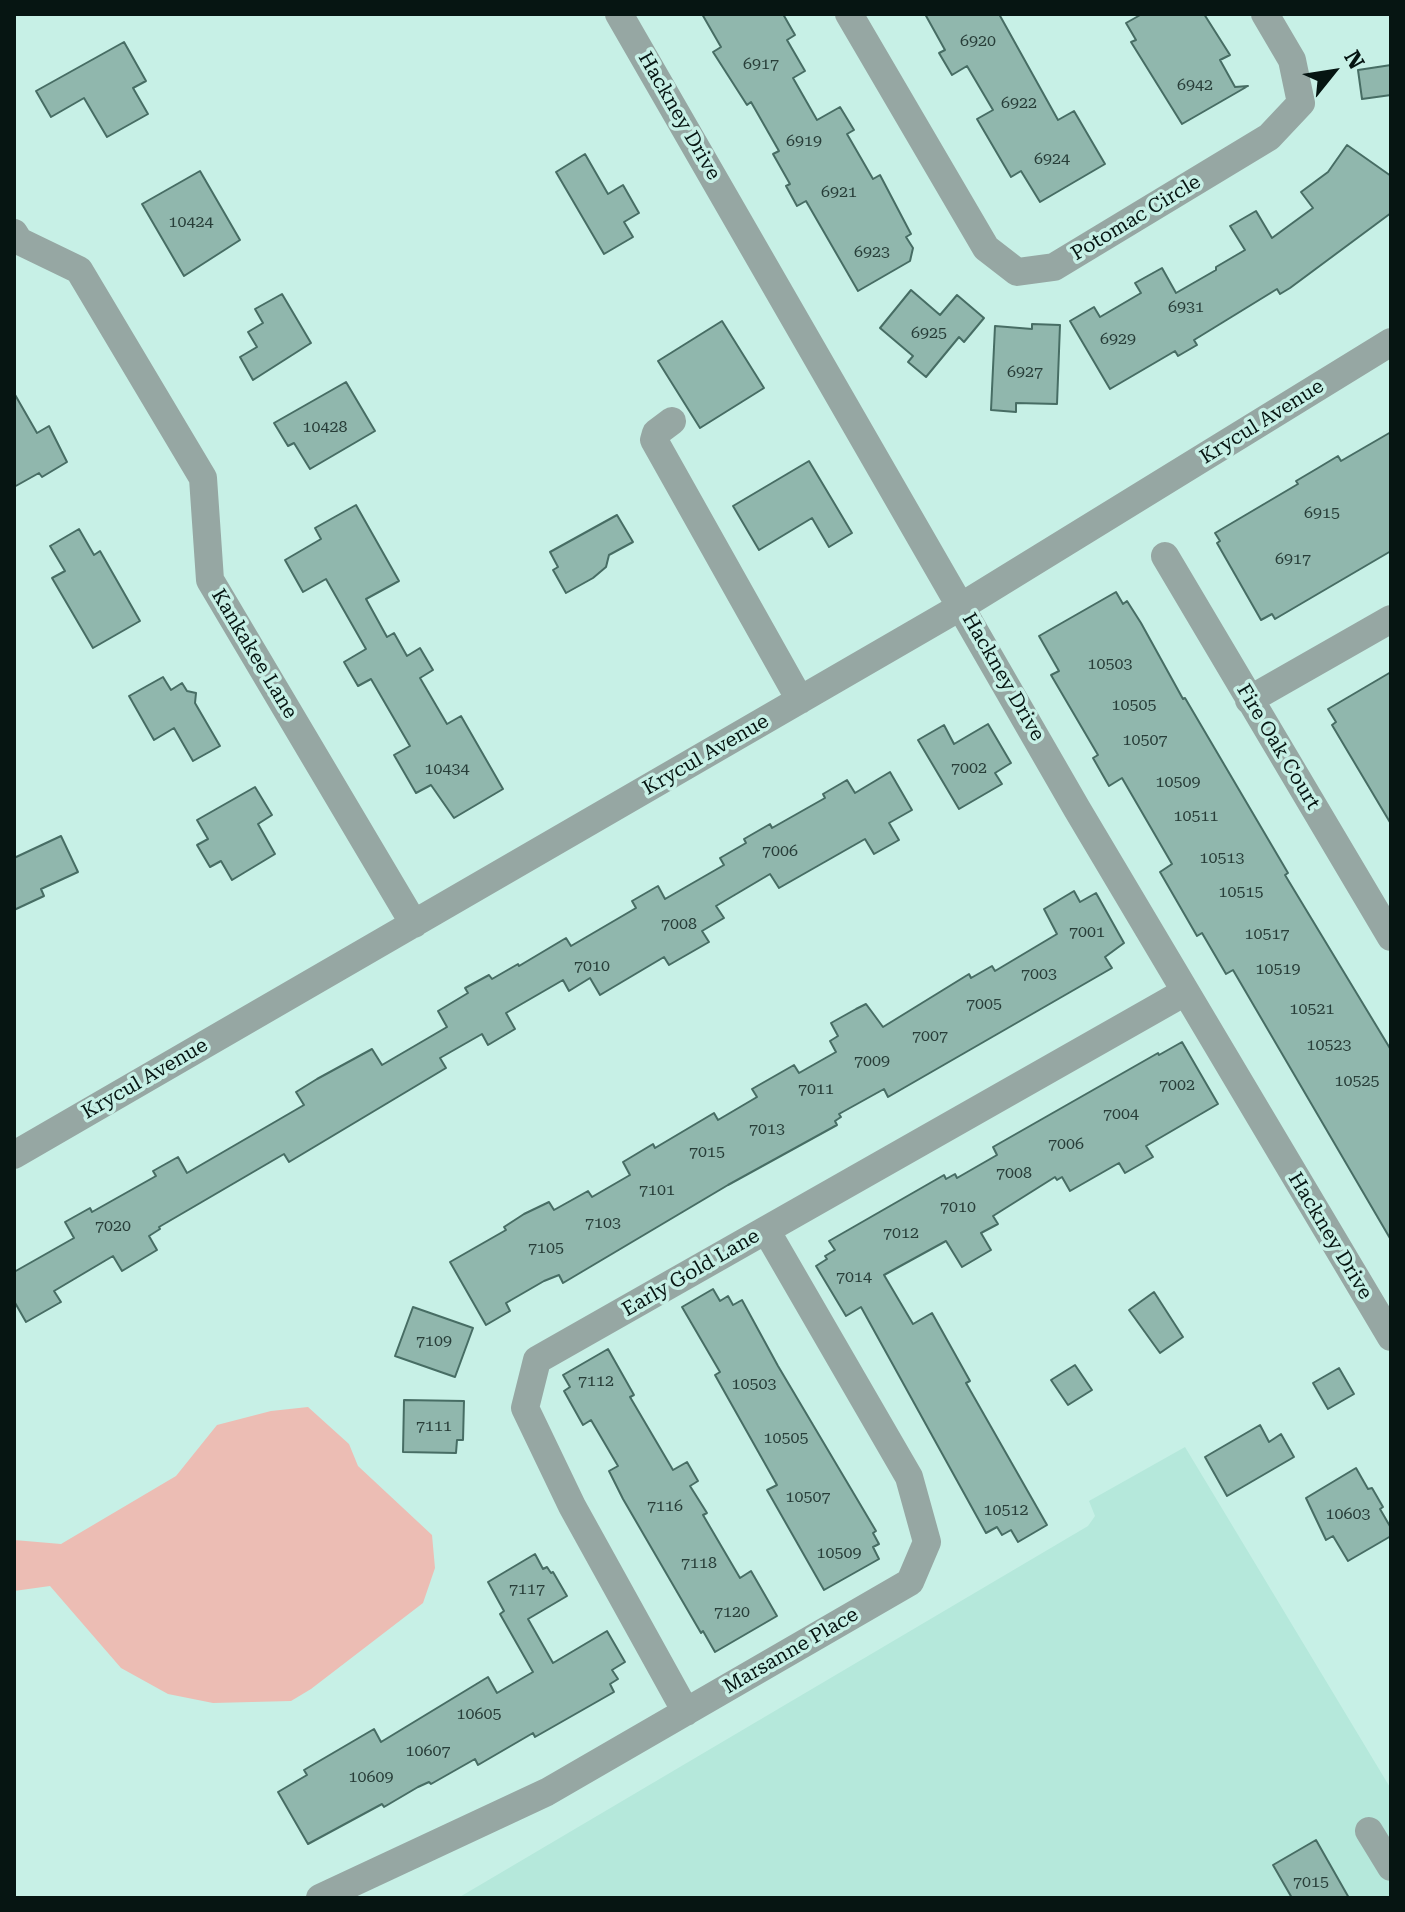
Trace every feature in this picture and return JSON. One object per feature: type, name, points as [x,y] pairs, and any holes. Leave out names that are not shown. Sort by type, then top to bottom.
[{"type":"street","name":"Hackney Drive","points":[[619,14],[1185,992],[1391,1337]]},
{"type":"street","name":"Potomac Circle","points":[[849,14],[986,248],[1017,272],[1054,267],[1269,137],[1301,103],[1292,60],[1265,14]]},
{"type":"street","name":"Kankakee Lane","points":[[14,233],[19,241],[79,270],[203,478],[210,580],[414,924]]},
{"type":"street","name":"Krycul Avenue","points":[[14,1155],[962,606],[1391,342]]},
{"type":"street","points":[[672,421],[656,433],[654,440],[800,700]]},
{"type":"street","name":"Fire Oak Court","points":[[1165,556],[1391,937]]},
{"type":"street","points":[[1249,700],[1391,619]]},
{"type":"street","name":"Early Gold Lane","points":[[686,1712],[572,1506],[525,1408],[537,1360],[1185,992]]},
{"type":"street","name":"Marsanne Place","points":[[320,1898],[547,1792],[910,1582],[927,1542],[909,1477],[766,1230]]},
{"type":"street","points":[[1369,1831],[1391,1867]]},
{"type":"shaded area","points":[[308,1407],[349,1444],[358,1466],[432,1535],[435,1568],[423,1603],[311,1689],[291,1701],[213,1703],[168,1694],[121,1668],[50,1586],[14,1591],[14,1540],[61,1544],[176,1476],[217,1425],[271,1411]]},
{"type":"shaded area","points":[[1185,1447],[1391,1789],[1391,1898],[458,1898],[1088,1526],[1095,1516],[1089,1501]]},
{"type":"building","points":[[702,14],[783,14],[795,35],[787,40],[805,71],[793,78],[817,120],[840,107],[854,130],[847,134],[873,179],[880,175],[911,234],[906,237],[913,248],[910,261],[858,291],[806,201],[797,206],[786,186],[790,184],[773,154],[779,151],[751,102],[747,105],[713,52],[721,47]]},
{"type":"building","points":[[925,14],[999,14],[1058,120],[1074,111],[1105,164],[1040,202],[1021,171],[1011,177],[977,119],[993,110],[967,66],[952,75],[939,53],[945,50]]},
{"type":"building","points":[[1142,14],[1204,14],[1230,55],[1220,60],[1235,87],[1248,86],[1182,124],[1131,42],[1136,40],[1126,23]]},
{"type":"building","points":[[124,42],[146,81],[133,88],[148,114],[107,137],[84,98],[51,117],[36,91]]},
{"type":"building","points":[[1391,65],[1391,95],[1362,99],[1358,70]]},
{"type":"building","points":[[1347,145],[1391,176],[1391,213],[1290,288],[1280,294],[1277,289],[1194,340],[1197,345],[1178,356],[1175,351],[1110,389],[1070,321],[1094,307],[1100,317],[1141,293],[1135,283],[1162,268],[1176,293],[1216,270],[1216,267],[1245,250],[1230,226],[1256,211],[1272,238],[1313,208],[1301,192],[1328,172]]},
{"type":"building","points":[[585,154],[608,194],[623,185],[639,213],[624,222],[633,237],[604,254],[556,172]]},
{"type":"building","points":[[200,171],[240,240],[184,276],[142,204]]},
{"type":"building","points":[[911,290],[940,315],[957,295],[984,318],[964,342],[959,337],[926,377],[908,362],[913,356],[880,328]]},
{"type":"building","points":[[282,294],[311,343],[253,380],[240,357],[257,347],[248,332],[263,323],[255,309]]},
{"type":"building","points":[[722,321],[764,388],[700,428],[658,361]]},
{"type":"building","points":[[1032,324],[1060,325],[1057,404],[1016,403],[1016,412],[991,410],[995,326],[1032,329]]},
{"type":"building","points":[[346,382],[375,431],[310,469],[294,443],[288,446],[274,423]]},
{"type":"building","points":[[14,393],[37,433],[49,426],[67,462],[42,477],[39,473],[14,487]]},
{"type":"building","points":[[1391,432],[1391,551],[1275,619],[1272,614],[1261,620],[1217,543],[1220,541],[1215,533],[1298,484],[1296,481],[1338,456],[1341,461]]},
{"type":"building","points":[[809,461],[852,533],[829,547],[812,518],[759,550],[733,506]]},
{"type":"building","points":[[356,505],[399,581],[366,599],[387,637],[394,633],[407,656],[420,648],[433,670],[420,678],[447,724],[461,716],[503,789],[454,818],[431,785],[416,793],[394,755],[410,746],[371,679],[358,686],[344,662],[366,649],[326,579],[303,592],[285,560],[321,539],[315,528]]},
{"type":"building","points":[[617,515],[633,542],[609,555],[606,567],[593,578],[566,593],[553,570],[558,567],[550,552]]},
{"type":"building","points":[[79,529],[94,555],[100,551],[140,621],[93,648],[52,578],[65,571],[50,546]]},
{"type":"building","points":[[1116,592],[1123,604],[1127,601],[1141,623],[1288,873],[1285,875],[1391,1050],[1391,1240],[1233,970],[1226,974],[1202,933],[1197,936],[1160,872],[1172,864],[1122,778],[1109,786],[1093,758],[1098,755],[1051,675],[1059,671],[1039,636]]},
{"type":"building","points":[[1391,672],[1391,824],[1332,725],[1336,722],[1328,709]]},
{"type":"building","points":[[163,677],[171,690],[182,683],[187,691],[196,693],[195,703],[220,746],[193,761],[174,728],[154,740],[129,696]]},
{"type":"building","points":[[988,724],[1011,763],[995,773],[1002,784],[959,809],[918,740],[944,725],[954,744]]},
{"type":"building","points":[[890,772],[912,810],[889,823],[899,840],[874,854],[865,839],[779,888],[770,874],[716,906],[724,918],[702,931],[709,942],[669,965],[664,957],[600,995],[590,978],[569,991],[563,980],[506,1013],[515,1029],[488,1045],[482,1034],[440,1058],[446,1068],[289,1162],[284,1154],[159,1227],[149,1236],[157,1250],[122,1271],[113,1256],[54,1291],[61,1302],[26,1322],[14,1301],[14,1272],[74,1238],[65,1222],[90,1208],[92,1212],[156,1176],[153,1171],[178,1157],[187,1173],[304,1105],[296,1092],[317,1079],[372,1049],[382,1065],[447,1027],[438,1011],[468,993],[465,988],[489,975],[492,979],[519,966],[566,938],[571,946],[636,908],[632,901],[658,886],[665,899],[724,865],[720,858],[746,843],[744,839],[770,824],[772,828],[825,798],[823,794],[847,780],[855,793]]},
{"type":"building","points":[[255,787],[272,815],[258,824],[275,854],[232,880],[221,861],[210,867],[197,845],[208,839],[197,820]]},
{"type":"building","points":[[61,836],[78,872],[41,889],[44,896],[14,910],[14,858]]},
{"type":"building","points":[[1074,891],[1080,902],[1096,893],[1124,943],[1105,957],[1112,968],[888,1097],[884,1089],[839,1114],[841,1117],[835,1121],[837,1125],[728,1185],[563,1283],[559,1275],[544,1281],[506,1303],[510,1311],[486,1325],[450,1262],[506,1230],[504,1227],[524,1214],[549,1202],[554,1210],[588,1191],[592,1197],[630,1175],[623,1162],[653,1144],[655,1148],[714,1113],[718,1120],[757,1097],[752,1089],[794,1065],[799,1073],[836,1052],[830,1041],[838,1036],[831,1023],[856,1009],[866,1004],[883,1027],[969,974],[971,978],[992,966],[995,971],[1057,934],[1044,909]]},
{"type":"building","points":[[1182,1042],[1218,1104],[1146,1146],[1153,1157],[1125,1173],[1119,1163],[1070,1191],[1062,1177],[1057,1180],[1055,1177],[993,1216],[998,1224],[981,1233],[991,1250],[962,1267],[946,1241],[884,1275],[913,1324],[932,1313],[970,1381],[966,1383],[1047,1525],[1018,1542],[1011,1530],[1002,1535],[997,1527],[986,1533],[861,1307],[846,1316],[816,1266],[835,1250],[829,1241],[944,1175],[946,1179],[955,1174],[957,1178],[997,1155],[993,1147]]},
{"type":"building","points":[[713,1289],[720,1301],[728,1296],[733,1305],[742,1300],[876,1531],[873,1533],[879,1544],[873,1547],[879,1559],[824,1590],[767,1490],[777,1485],[715,1375],[720,1372],[682,1307]]},
{"type":"building","points":[[1154,1292],[1183,1337],[1160,1353],[1129,1310]]},
{"type":"building","points":[[413,1307],[473,1328],[455,1377],[395,1356]]},
{"type":"building","points":[[608,1349],[634,1395],[630,1397],[673,1470],[687,1462],[698,1481],[690,1486],[707,1513],[703,1515],[740,1578],[751,1571],[777,1616],[715,1652],[623,1499],[609,1471],[618,1466],[591,1420],[583,1425],[564,1391],[570,1387],[563,1375]]},
{"type":"building","points":[[1075,1365],[1092,1390],[1068,1405],[1051,1380]]},
{"type":"building","points":[[1339,1368],[1354,1394],[1328,1409],[1313,1383]]},
{"type":"building","points":[[404,1400],[464,1401],[463,1440],[457,1440],[456,1453],[403,1452]]},
{"type":"building","points":[[1260,1425],[1269,1442],[1281,1434],[1294,1457],[1227,1496],[1205,1457]]},
{"type":"building","points":[[1356,1468],[1383,1507],[1380,1509],[1391,1528],[1391,1536],[1348,1561],[1333,1536],[1326,1540],[1306,1498]]},
{"type":"building","points":[[535,1554],[543,1569],[547,1567],[553,1572],[567,1596],[528,1619],[553,1663],[607,1631],[625,1662],[612,1670],[618,1679],[610,1684],[614,1692],[535,1737],[533,1733],[478,1765],[475,1759],[308,1844],[278,1792],[307,1775],[304,1770],[374,1729],[381,1742],[488,1677],[497,1693],[533,1672],[500,1614],[504,1611],[488,1582]]},
{"type":"building","points":[[1316,1840],[1349,1898],[1292,1898],[1273,1865]]}]
